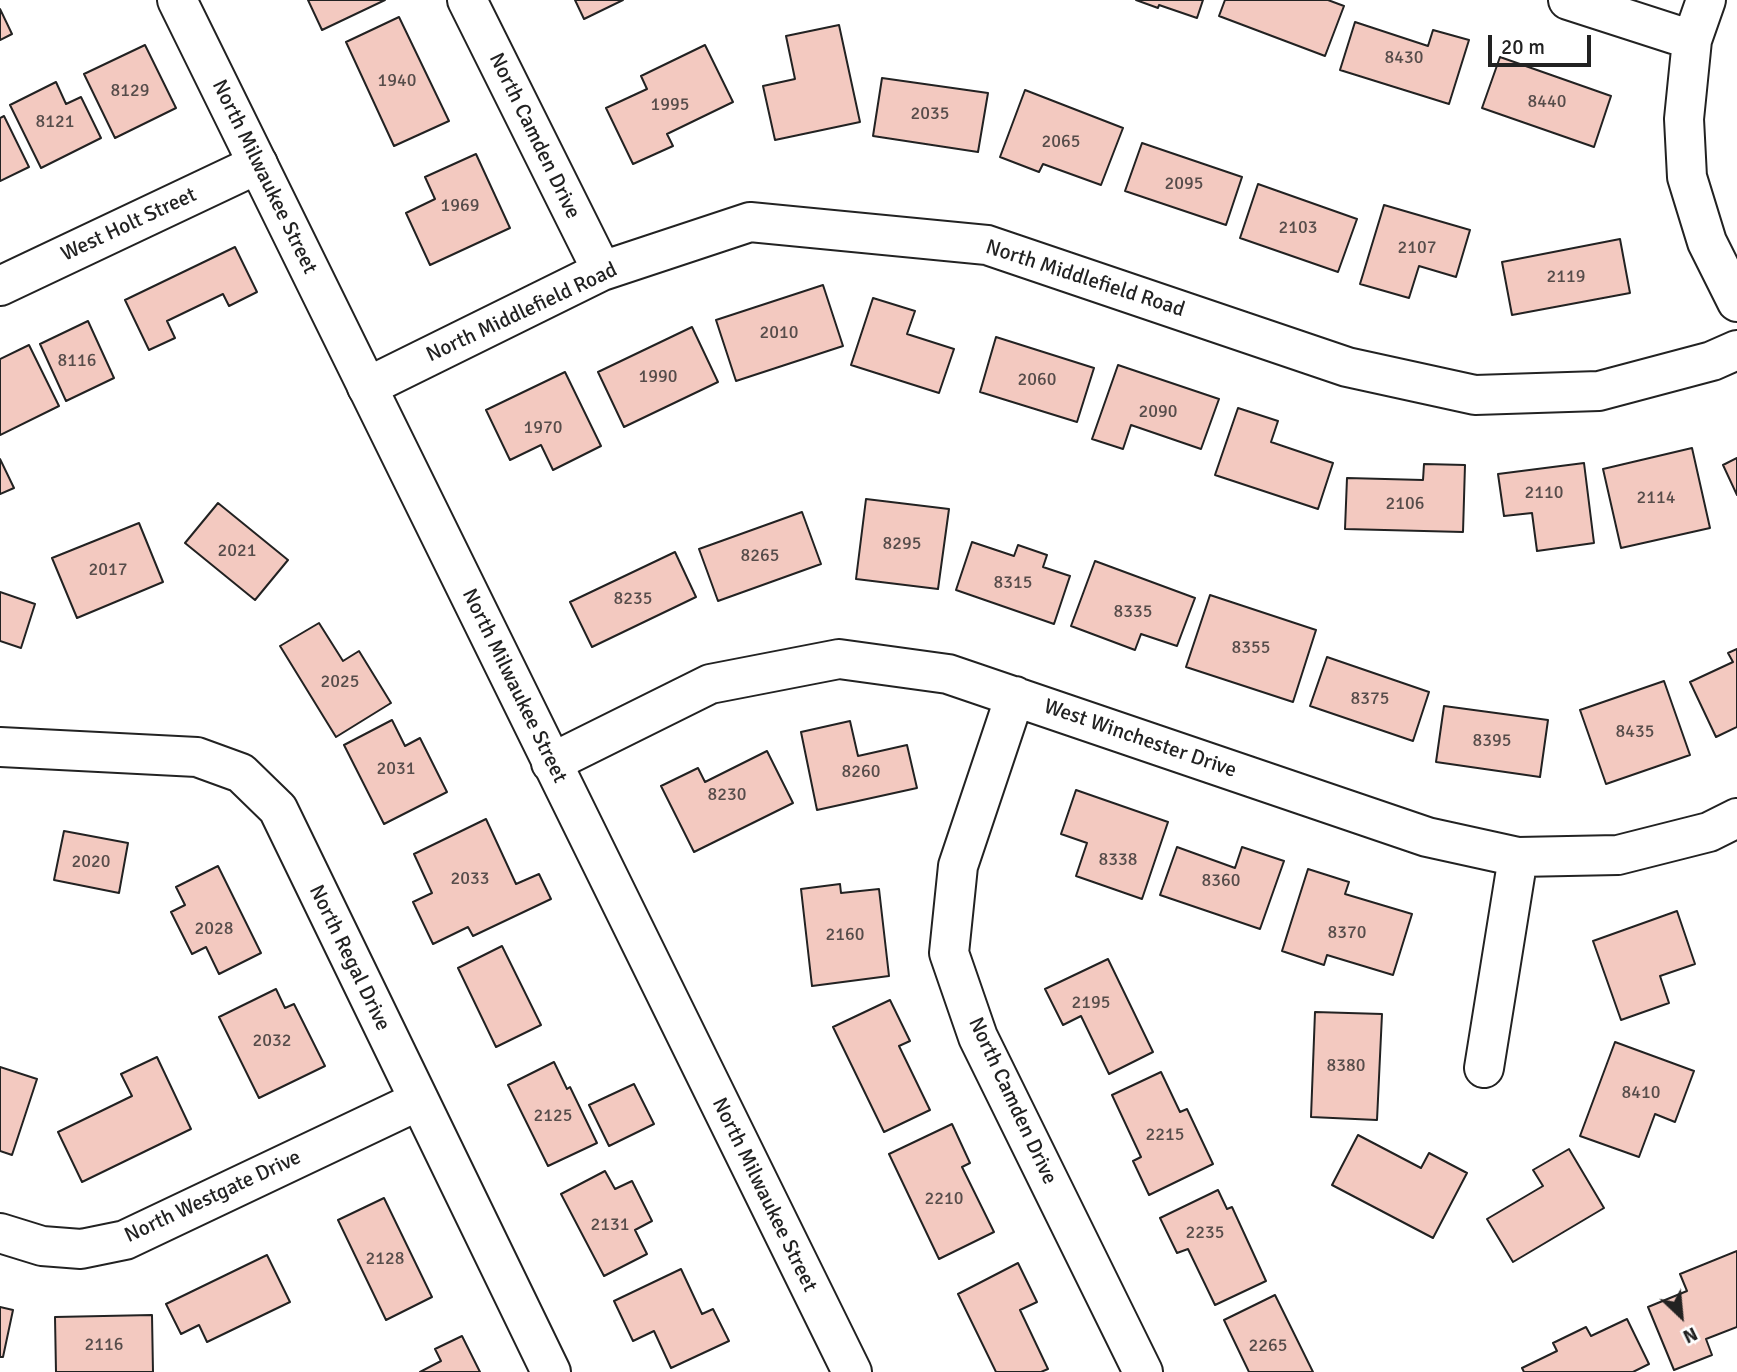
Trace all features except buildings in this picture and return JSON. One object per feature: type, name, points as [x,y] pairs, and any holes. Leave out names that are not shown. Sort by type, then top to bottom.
[{"type":"street","name":"North Milwaukee Street","points":[[177,0],[852,1372]]},
{"type":"street","name":"North Camden Drive","points":[[467,0],[602,271]]},
{"type":"street","points":[[1568,0],[1692,40]]},
{"type":"street","points":[[1706,0],[1692,40],[1684,119],[1688,177],[1707,242],[1737,302]]},
{"type":"street","name":"West Holt Street","points":[[0,286],[258,164]]},
{"type":"street","name":"North Middlefield Road","points":[[367,387],[602,271],[750,222],[987,245],[1347,367],[1475,394],[1599,391],[1712,361],[1737,350]]},
{"type":"street","name":"West Winchester Drive","points":[[551,763],[710,684],[839,659],[948,674],[1427,837],[1518,857],[1618,855],[1709,832],[1737,818]]},
{"type":"street","name":"North Camden Drive","points":[[1015,696],[958,866],[949,953],[978,1037],[1143,1372]]},
{"type":"street","name":"North Regal Drive","points":[[0,747],[197,757],[241,773],[278,809],[551,1372]]},
{"type":"street","points":[[1484,1068],[1518,857]]},
{"type":"street","name":"North Westgate Drive","points":[[0,1233],[42,1246],[82,1249],[125,1240],[418,1101]]}]
